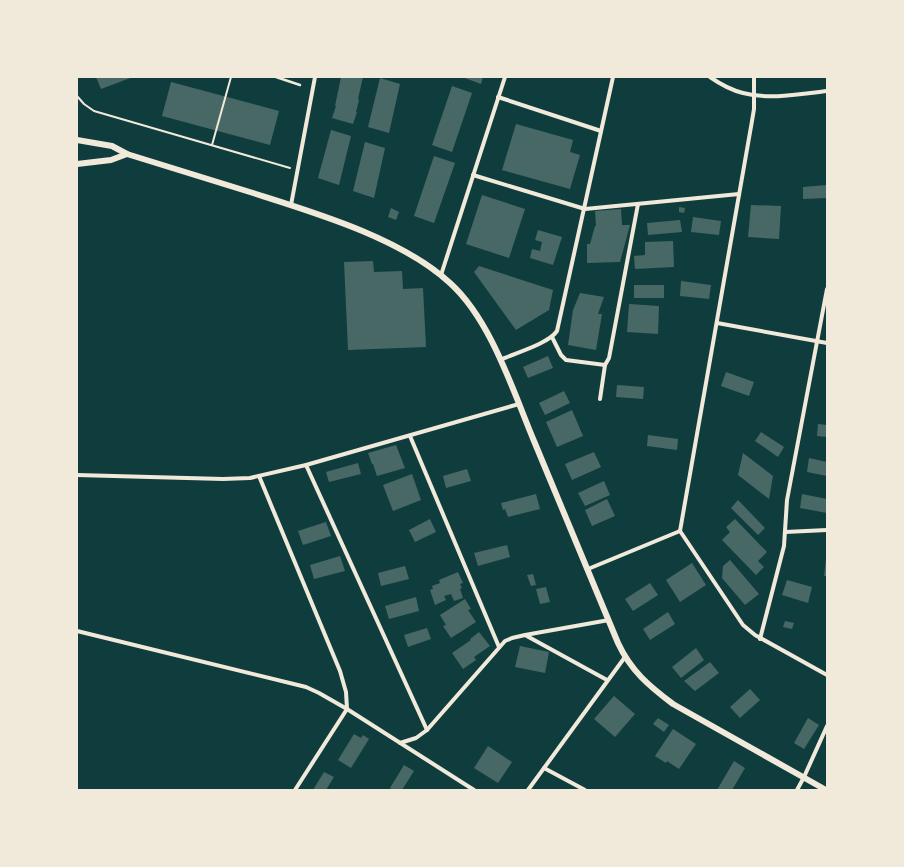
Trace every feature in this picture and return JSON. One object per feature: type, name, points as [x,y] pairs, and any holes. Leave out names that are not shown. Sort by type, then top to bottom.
[{"type":"street","points":[[291,205],[315,77]]},
{"type":"street","points":[[441,275],[505,77]]},
{"type":"street","points":[[500,360],[552,337],[557,331],[585,210],[613,77]]},
{"type":"street","points":[[710,77],[725,86],[743,93],[754,95],[766,96],[827,91]]},
{"type":"street","points":[[754,77],[753,115],[680,531],[739,619],[750,631],[760,639],[827,675]]},
{"type":"street","points":[[498,97],[601,131]]},
{"type":"street","points":[[77,140],[112,146],[127,154],[329,218],[405,252],[441,275],[460,293],[472,308],[500,360],[624,657],[641,678],[673,704],[826,790]]},
{"type":"street","points":[[77,164],[111,160],[127,154]]},
{"type":"street","points":[[473,175],[585,210],[739,194]]},
{"type":"street","points":[[600,399],[605,365],[609,358],[638,204]]},
{"type":"street","points":[[760,639],[782,556],[786,532],[788,500],[827,289]]},
{"type":"street","points":[[717,322],[827,343]]},
{"type":"street","points":[[552,337],[561,355],[566,360],[605,365]]},
{"type":"street","points":[[77,475],[232,479],[259,476],[306,465],[519,404]]},
{"type":"street","points":[[410,436],[500,647]]},
{"type":"street","points":[[306,465],[426,730]]},
{"type":"street","points":[[259,476],[340,671],[346,692],[347,709],[295,790]]},
{"type":"street","points":[[786,532],[827,530]]},
{"type":"street","points":[[588,569],[680,531]]},
{"type":"street","points":[[400,743],[416,738],[426,730],[505,641],[525,635],[609,620]]},
{"type":"street","points":[[77,631],[300,684],[347,709],[474,790]]},
{"type":"street","points":[[525,635],[607,680]]},
{"type":"street","points":[[528,790],[624,657]]},
{"type":"street","points":[[797,790],[827,726]]},
{"type":"street","points":[[544,768],[585,790]]},
{"type":"lane","points":[[276,77],[300,85]]},
{"type":"path","points":[[212,146],[231,77]]},
{"type":"path","points":[[77,96],[84,104],[94,111],[297,170]]},
{"type":"building","points":[[96,77],[133,77],[101,89]]},
{"type":"building","points":[[341,77],[363,77],[358,99],[357,112],[353,124],[332,118],[336,106]]},
{"type":"building","points":[[462,77],[483,77],[481,84]]},
{"type":"building","points":[[380,78],[400,84],[389,133],[368,127]]},
{"type":"building","points":[[171,82],[279,111],[270,145],[162,116]]},
{"type":"building","points":[[452,86],[472,93],[452,152],[432,145]]},
{"type":"building","points":[[516,124],[573,140],[570,152],[580,155],[570,189],[502,170]]},
{"type":"building","points":[[331,130],[351,136],[339,185],[318,178]]},
{"type":"building","points":[[365,142],[385,148],[374,198],[353,191]]},
{"type":"building","points":[[434,156],[455,163],[434,223],[414,216]]},
{"type":"building","points":[[827,185],[827,198],[803,199],[803,187]]},
{"type":"building","points":[[482,195],[525,209],[509,258],[466,244]]},
{"type":"building","points":[[751,205],[781,206],[779,239],[748,237]]},
{"type":"building","points":[[679,207],[685,208],[684,213],[679,212]]},
{"type":"building","points":[[391,208],[399,212],[396,220],[388,217]]},
{"type":"building","points":[[621,209],[622,225],[630,225],[620,262],[587,263],[587,244],[590,244],[596,226],[595,211]]},
{"type":"building","points":[[693,217],[721,221],[719,235],[691,232]]},
{"type":"building","points":[[680,220],[682,232],[648,235],[647,223]]},
{"type":"building","points":[[538,230],[562,237],[553,265],[530,258],[532,249],[540,251],[542,242],[535,240]]},
{"type":"building","points":[[673,241],[674,267],[635,269],[634,256],[645,255],[645,242]]},
{"type":"building","points":[[373,261],[374,272],[402,271],[403,289],[423,288],[426,347],[348,350],[344,262]]},
{"type":"building","points":[[479,266],[553,290],[549,310],[516,330],[474,272]]},
{"type":"building","points":[[681,281],[711,285],[709,299],[680,296]]},
{"type":"building","points":[[634,285],[664,285],[664,298],[634,298]]},
{"type":"building","points":[[580,293],[604,297],[598,314],[602,314],[596,350],[568,345],[573,310]]},
{"type":"building","points":[[629,304],[659,306],[658,334],[627,332]]},
{"type":"building","points":[[548,356],[553,368],[528,378],[523,367]]},
{"type":"building","points":[[726,372],[754,382],[749,396],[721,386]]},
{"type":"building","points":[[617,385],[644,387],[643,399],[616,397]]},
{"type":"building","points":[[564,391],[570,403],[545,415],[539,403]]},
{"type":"building","points":[[572,410],[583,436],[557,447],[546,422]]},
{"type":"building","points":[[818,424],[827,425],[827,437],[817,436]]},
{"type":"building","points":[[761,432],[784,447],[778,457],[755,441]]},
{"type":"building","points":[[648,435],[678,439],[677,450],[647,446]]},
{"type":"building","points":[[396,445],[405,468],[377,476],[368,453]]},
{"type":"building","points":[[594,452],[601,467],[572,480],[565,464]]},
{"type":"building","points":[[743,453],[773,476],[769,499],[738,475]]},
{"type":"building","points":[[809,458],[827,462],[827,476],[807,472]]},
{"type":"building","points":[[358,463],[361,474],[329,482],[326,472]]},
{"type":"building","points":[[467,469],[471,481],[446,488],[443,476]]},
{"type":"building","points":[[412,474],[421,500],[393,511],[383,485]]},
{"type":"building","points":[[604,481],[610,495],[585,506],[578,493]]},
{"type":"building","points":[[536,494],[540,509],[508,517],[505,509],[503,510],[501,503]]},
{"type":"building","points":[[802,494],[827,499],[827,513],[800,508]]},
{"type":"building","points":[[607,499],[615,516],[592,526],[585,510]]},
{"type":"building","points":[[738,500],[765,528],[758,535],[731,508]]},
{"type":"building","points":[[430,519],[436,532],[415,542],[409,530]]},
{"type":"building","points":[[735,519],[767,552],[758,561],[764,567],[756,575],[722,540],[730,532],[726,527]]},
{"type":"building","points":[[326,522],[331,536],[303,545],[298,531]]},
{"type":"building","points":[[507,545],[510,557],[478,566],[474,553]]},
{"type":"building","points":[[340,556],[345,571],[314,579],[310,565]]},
{"type":"building","points":[[826,559],[827,576],[824,576]]},
{"type":"building","points":[[730,560],[759,594],[745,605],[722,578],[723,566]]},
{"type":"building","points":[[692,563],[706,585],[680,602],[666,580]]},
{"type":"building","points":[[405,566],[409,579],[381,586],[378,573]]},
{"type":"building","points":[[458,572],[463,583],[460,584],[462,588],[460,589],[463,598],[454,601],[451,594],[444,596],[446,600],[435,605],[430,590],[433,589],[432,586],[440,583],[439,580]]},
{"type":"building","points":[[533,574],[536,585],[531,586],[527,575]]},
{"type":"building","points":[[787,580],[812,587],[808,603],[782,595]]},
{"type":"building","points":[[650,583],[658,595],[633,611],[625,599]]},
{"type":"building","points":[[546,587],[550,602],[540,604],[536,589]]},
{"type":"building","points":[[416,597],[419,611],[389,619],[385,606]]},
{"type":"building","points":[[465,599],[471,609],[468,610],[476,622],[451,638],[443,626],[446,625],[440,615]]},
{"type":"building","points":[[668,612],[675,624],[650,640],[643,629]]},
{"type":"building","points":[[785,621],[794,623],[792,629],[783,627]]},
{"type":"building","points":[[427,628],[431,639],[408,647],[404,635]]},
{"type":"building","points":[[479,632],[490,646],[474,657],[476,660],[463,669],[452,653],[471,640],[470,639]]},
{"type":"building","points":[[520,646],[549,652],[545,673],[515,667]]},
{"type":"building","points":[[696,648],[704,660],[681,678],[672,667]]},
{"type":"building","points":[[710,662],[719,673],[695,691],[684,681]]},
{"type":"building","points":[[750,689],[760,700],[740,718],[730,707]]},
{"type":"building","points":[[614,696],[635,714],[615,737],[594,719]]},
{"type":"building","points":[[658,718],[669,725],[664,732],[653,724]]},
{"type":"building","points":[[808,718],[819,725],[804,749],[794,743]]},
{"type":"building","points":[[673,729],[696,744],[679,769],[667,761],[666,763],[655,756]]},
{"type":"building","points":[[354,734],[361,738],[363,735],[369,739],[351,768],[338,760]]},
{"type":"building","points":[[488,746],[512,762],[498,783],[474,768]]},
{"type":"building","points":[[734,761],[745,768],[732,790],[717,790]]},
{"type":"building","points":[[404,765],[414,771],[402,790],[393,790],[390,788]]},
{"type":"building","points":[[324,772],[334,777],[326,790],[313,790]]}]
